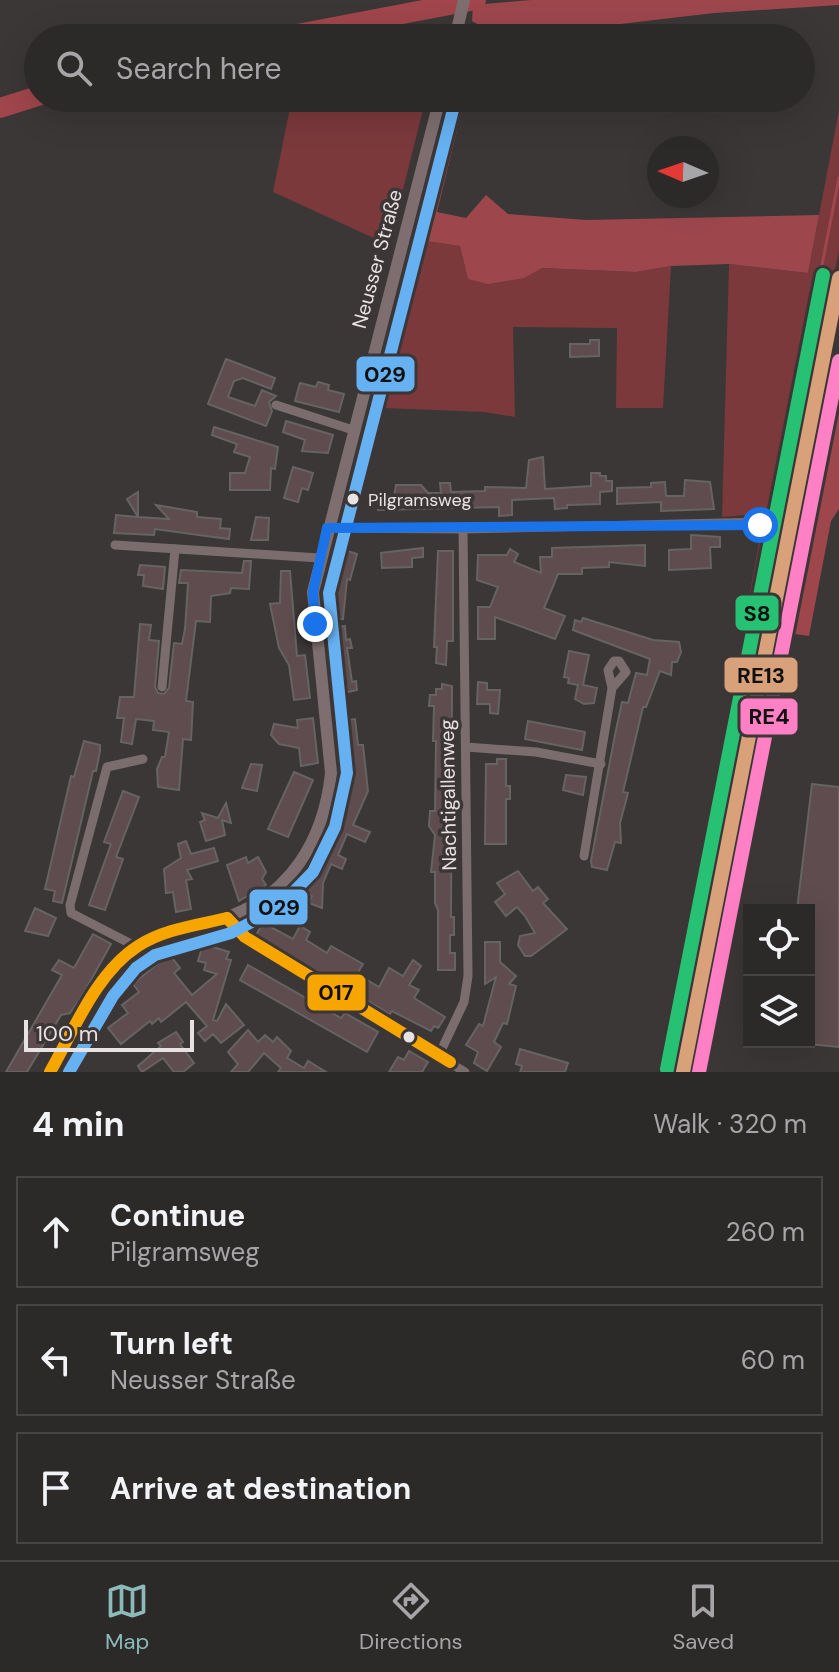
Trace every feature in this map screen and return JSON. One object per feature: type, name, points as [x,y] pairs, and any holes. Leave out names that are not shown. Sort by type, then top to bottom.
[{"type":"street","points":[[458,24],[464,0]]},
{"type":"street","name":"Neusser Straße","points":[[50,1072],[108,977],[137,947],[167,934],[227,918],[276,893],[294,873],[328,795],[330,751],[313,592],[319,558],[436,112]]},
{"type":"street","points":[[276,405],[353,430]]},
{"type":"street","points":[[327,528],[463,529],[769,522]]},
{"type":"street","name":"Nachtigallenweg","points":[[439,1055],[464,1002],[468,976],[463,529]]},
{"type":"street","points":[[115,545],[319,558]]},
{"type":"street","points":[[162,687],[175,549]]},
{"type":"street","points":[[584,856],[612,688]]},
{"type":"street","points":[[466,747],[536,752],[601,764]]},
{"type":"street","points":[[137,947],[71,913],[70,905],[107,767],[143,759]]},
{"type":"street","points":[[227,918],[245,937],[465,1072]]},
{"type":"street","points":[[445,1072],[450,1062]]},
{"type":"shaded area","points":[[531,0],[839,0],[839,5],[714,13],[621,24],[477,24],[472,21],[473,5]]},
{"type":"shaded area","points":[[839,110],[839,250],[764,628],[744,623],[761,533],[777,532],[780,514],[762,509],[760,514],[722,517],[729,264],[808,273]]},
{"type":"shaded area","points":[[289,112],[422,112],[389,245],[273,192]]},
{"type":"shaded area","points":[[445,112],[462,112],[437,212],[466,218],[486,195],[508,214],[586,220],[819,215],[808,273],[729,264],[671,266],[636,272],[542,268],[524,278],[488,284],[468,279],[460,246],[426,241],[384,408],[371,402]]},
{"type":"shaded area","points":[[426,241],[460,246],[468,279],[524,278],[541,268],[636,272],[671,266],[663,408],[616,408],[617,328],[513,327],[515,417],[484,412],[384,408]]},
{"type":"shaded area","points":[[839,357],[839,509],[831,521],[809,636],[788,633]]},
{"type":"building","points":[[590,340],[599,340],[599,356],[570,357],[570,344],[590,344]]},
{"type":"building","points":[[226,359],[275,378],[271,389],[243,378],[234,381],[228,397],[255,406],[262,390],[276,396],[269,402],[272,411],[266,426],[208,404]]},
{"type":"building","points":[[318,382],[329,385],[328,390],[344,394],[339,412],[295,401],[300,383],[316,387]]},
{"type":"building","points":[[286,421],[333,435],[328,453],[302,451],[305,440],[283,432]]},
{"type":"building","points":[[214,427],[278,447],[275,469],[271,468],[270,490],[230,490],[230,473],[245,473],[250,457],[234,452],[237,444],[212,435]]},
{"type":"building","points":[[543,457],[545,489],[591,486],[591,473],[600,473],[600,476],[606,476],[606,481],[612,481],[612,491],[600,492],[600,504],[567,505],[567,508],[555,509],[554,498],[512,500],[512,515],[499,516],[499,507],[378,510],[378,498],[394,497],[396,485],[421,485],[428,493],[441,493],[440,483],[450,483],[451,492],[485,491],[485,487],[526,488],[529,460]]},
{"type":"building","points":[[293,467],[313,473],[308,490],[302,488],[298,502],[284,498]]},
{"type":"building","points":[[685,480],[710,482],[714,509],[661,511],[661,502],[617,504],[617,488],[651,487],[651,483],[665,482],[666,496],[684,496]]},
{"type":"building","points":[[138,492],[138,517],[127,499]]},
{"type":"building","points":[[156,505],[197,512],[197,517],[221,519],[220,528],[230,529],[229,539],[155,529],[154,535],[114,533],[116,515],[169,519]]},
{"type":"building","points":[[256,517],[269,518],[268,540],[251,540]]},
{"type":"building","points":[[691,535],[720,537],[720,547],[710,547],[711,568],[669,570],[669,550],[691,549]]},
{"type":"building","points":[[645,545],[645,566],[609,562],[609,567],[582,568],[582,574],[558,574],[544,608],[565,616],[555,639],[495,617],[495,639],[478,639],[478,607],[490,607],[498,587],[477,580],[478,555],[507,555],[510,549],[518,554],[514,562],[541,573],[540,557],[552,557],[552,548]]},
{"type":"building","points":[[423,548],[423,557],[412,558],[412,567],[382,568],[381,553]]},
{"type":"building","points":[[344,550],[357,554],[350,580],[347,579],[343,619],[326,619],[326,596],[334,596]]},
{"type":"building","points":[[438,551],[453,551],[453,641],[447,641],[446,665],[436,663],[437,647],[434,647]]},
{"type":"building","points":[[244,561],[251,561],[249,589],[231,588],[230,593],[211,596],[210,622],[196,621],[186,701],[193,702],[191,740],[183,739],[179,790],[158,787],[157,769],[162,757],[165,757],[169,732],[153,730],[154,721],[136,719],[132,744],[121,742],[124,718],[117,718],[120,697],[134,697],[140,624],[151,625],[149,640],[159,641],[155,687],[158,693],[164,694],[169,688],[174,643],[182,644],[185,629],[188,583],[179,583],[181,570],[242,573]]},
{"type":"building","points":[[140,565],[165,567],[163,589],[143,586],[144,575],[138,575]]},
{"type":"building","points":[[281,571],[290,571],[297,656],[305,655],[310,698],[294,700],[289,665],[279,648],[270,604],[280,603]]},
{"type":"building","points":[[583,618],[653,640],[679,642],[681,652],[677,662],[672,662],[671,675],[660,671],[646,707],[643,707],[623,792],[628,793],[620,823],[621,843],[615,842],[607,870],[592,867],[591,861],[615,735],[622,702],[628,703],[636,673],[647,675],[650,659],[573,630],[575,620],[581,622]]},
{"type":"building","points":[[345,626],[346,640],[350,639],[352,648],[347,648],[352,682],[356,681],[357,690],[335,695],[329,639],[336,638],[336,627]]},
{"type":"building","points":[[569,651],[589,655],[583,685],[597,688],[594,703],[584,704],[575,699],[578,685],[568,683],[569,678],[564,677]]},
{"type":"building","points":[[478,682],[487,683],[487,690],[500,690],[498,714],[490,713],[490,704],[477,704]]},
{"type":"building","points":[[442,684],[452,686],[451,917],[454,917],[454,935],[450,935],[450,953],[455,953],[455,970],[438,970],[438,910],[435,903],[435,872],[431,872],[435,835],[429,826],[430,811],[435,811],[436,741],[433,741],[434,706],[429,706],[430,695],[436,695],[436,689],[442,689]]},
{"type":"building","points":[[313,718],[318,763],[301,766],[299,748],[279,744],[271,735],[274,724],[298,728],[297,720]]},
{"type":"building","points":[[355,719],[358,745],[363,745],[368,791],[353,825],[370,832],[365,842],[347,834],[338,855],[346,859],[342,869],[331,864],[323,883],[322,908],[309,903],[312,896],[300,891],[346,786],[346,743],[341,744],[339,721]]},
{"type":"building","points":[[528,721],[585,732],[582,750],[525,739]]},
{"type":"building","points":[[84,741],[100,745],[100,751],[62,903],[53,901],[55,891],[45,889],[71,776],[74,777]]},
{"type":"building","points":[[497,759],[506,759],[506,786],[510,786],[510,799],[506,799],[506,844],[485,844],[486,764],[497,764]]},
{"type":"building","points":[[251,764],[262,765],[257,791],[242,788]]},
{"type":"building","points":[[294,772],[313,780],[288,837],[268,829]]},
{"type":"building","points":[[566,775],[586,777],[583,795],[563,790]]},
{"type":"building","points":[[812,784],[839,787],[839,1047],[815,1045],[815,904],[798,904]]},
{"type":"building","points":[[123,791],[139,797],[116,857],[123,859],[105,910],[89,905],[111,844],[104,842]]},
{"type":"building","points":[[226,803],[231,823],[222,820],[225,835],[206,841],[200,822],[205,820],[202,813],[218,818]]},
{"type":"building","points":[[186,841],[191,854],[214,848],[218,861],[187,870],[192,879],[186,880],[191,909],[176,912],[173,892],[166,893],[164,869],[181,858],[178,844]]},
{"type":"building","points":[[246,857],[248,863],[258,857],[266,872],[262,879],[266,885],[239,901],[227,865]]},
{"type":"building","points":[[518,871],[533,891],[538,887],[548,899],[543,903],[567,929],[531,956],[525,956],[518,945],[520,936],[535,933],[525,916],[517,907],[506,916],[495,902],[505,894],[497,883]]},
{"type":"building","points":[[35,908],[56,918],[48,936],[25,931]]},
{"type":"building","points":[[263,923],[293,939],[300,926],[310,932],[306,940],[327,953],[331,946],[363,964],[357,974],[379,987],[389,968],[403,976],[413,960],[421,966],[409,985],[419,990],[414,998],[445,1017],[438,1028],[434,1026],[431,1031],[392,1011],[390,1014],[256,935]]},
{"type":"building","points":[[93,934],[111,944],[82,996],[70,1013],[61,1015],[27,1072],[6,1072],[62,975],[52,970],[59,960],[74,968]]},
{"type":"building","points":[[485,942],[500,942],[500,962],[516,976],[509,984],[516,986],[507,1024],[503,1023],[494,1042],[501,1047],[487,1071],[474,1063],[478,1052],[466,1045],[479,1024],[483,1026],[496,977],[485,984]]},
{"type":"building","points":[[203,944],[229,952],[226,959],[231,960],[213,1020],[217,1021],[226,1004],[244,1025],[221,1043],[213,1034],[205,1041],[198,1033],[207,1026],[186,1002],[161,1022],[159,1018],[152,1024],[150,1021],[121,1044],[108,1028],[128,1013],[122,1005],[139,992],[133,984],[169,954],[180,968],[174,973],[192,995],[217,974],[204,970],[206,963],[198,961]]},
{"type":"building","points":[[248,965],[341,1018],[345,1013],[378,1032],[367,1052],[240,980]]},
{"type":"building","points":[[248,1030],[258,1042],[265,1035],[273,1042],[277,1037],[291,1051],[287,1058],[304,1068],[308,1061],[326,1072],[278,1072],[281,1068],[264,1053],[248,1072],[231,1072],[238,1064],[228,1052]]},
{"type":"building","points":[[176,1032],[183,1042],[180,1044],[194,1063],[183,1072],[174,1072],[163,1058],[142,1072],[138,1066],[161,1046],[158,1043]]},
{"type":"building","points":[[520,1049],[568,1063],[565,1072],[520,1072],[522,1066],[516,1064]]},
{"type":"building","points":[[409,1051],[428,1062],[422,1072],[389,1072],[398,1057],[404,1060]]},
{"type":"waterway","points":[[350,24],[476,0]]},
{"type":"waterway","points":[[0,108],[24,100]]},
{"type":"waterway","points":[[775,505],[839,178]]},
{"type":"waterway","points":[[663,1072],[770,534]]},
{"type":"transit line","name":"029","points":[[69,1072],[113,996],[136,968],[155,955],[231,933],[278,908],[313,872],[335,827],[347,773],[329,593],[452,112]]},
{"type":"transit line","name":"S8","points":[[667,1069],[823,275]]},
{"type":"transit line","name":"RE13","points":[[683,1072],[839,278]]},
{"type":"transit line","name":"RE4","points":[[699,1072],[839,361]]},
{"type":"transit line","name":"017","points":[[227,918],[245,937],[450,1062]]},
{"type":"transit line","name":"017","points":[[50,1072],[87,1003],[123,957],[159,935],[227,918]]},
{"type":"place","name":"Pilgramsweg","points":[[353,499]]},
{"type":"route","points":[[315,624],[313,592],[327,528],[463,529],[696,523],[760,525]]}]
